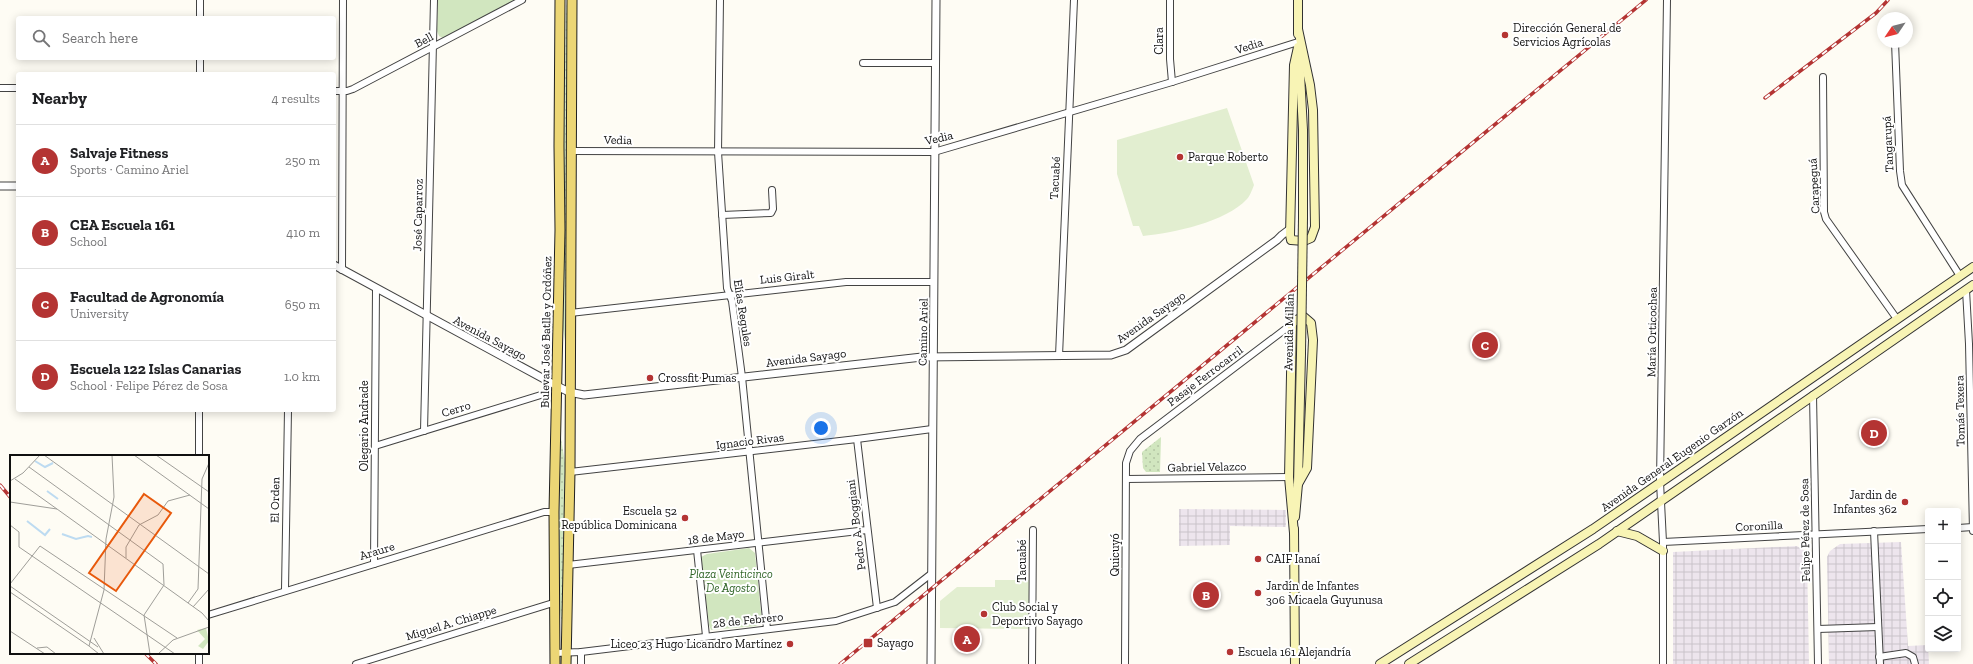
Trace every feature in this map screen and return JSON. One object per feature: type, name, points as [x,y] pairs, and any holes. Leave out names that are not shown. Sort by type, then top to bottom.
[{"type":"main road","name":"Bulevar José Batlle y Ordóñez","points":[[555,664],[553,603],[560,230],[560,0]]},
{"type":"main road","name":"Bulevar José Batlle y Ordóñez","points":[[566,664],[570,472],[570,151],[572,0]]},
{"type":"main road","name":"Avenida Millán","points":[[1295,664],[1294,532],[1298,484],[1304,218],[1303,130],[1298,44],[1298,0]]},
{"type":"main road","points":[[1298,29],[1310,85],[1313,110],[1315,227],[1312,238],[1308,240],[1291,240],[1290,229],[1294,65],[1298,44]]},
{"type":"main road","name":"Avenida General Eugenio Garzón","points":[[1380,664],[1587,533],[1973,267]]},
{"type":"main road","points":[[1409,664],[1617,531],[1812,395],[1970,288]]},
{"type":"main road","points":[[1294,532],[1289,477],[1292,324],[1304,317],[1311,323],[1313,340],[1307,468],[1298,484]]},
{"type":"main road","points":[[1617,531],[1638,536],[1663,551]]},
{"type":"street","points":[[200,0],[200,16]]},
{"type":"street","points":[[342,270],[343,0]]},
{"type":"street","name":"José Caparroz","points":[[424,431],[434,0]]},
{"type":"street","name":"Bell","points":[[336,91],[353,89],[522,0]]},
{"type":"street","name":"Elías Regules","points":[[720,0],[718,152],[727,288],[732,301],[742,377],[767,629]]},
{"type":"street","name":"Camino Ariel","points":[[931,664],[936,0]]},
{"type":"street","name":"Tacuabé","points":[[1059,356],[1074,0]]},
{"type":"street","name":"Clara","points":[[1170,0],[1170,59],[1172,82]]},
{"type":"street","name":"María Orticochea","points":[[1663,664],[1663,542],[1660,482],[1667,0]]},
{"type":"street","name":"Vedia","points":[[570,151],[934,152],[1298,44]]},
{"type":"street","name":"Tangarupá","points":[[1895,48],[1900,172],[1902,185],[1960,276]]},
{"type":"street","points":[[200,60],[200,72]]},
{"type":"street","points":[[862,63],[936,63]]},
{"type":"street","name":"Carapeguá","points":[[1822,77],[1824,212],[1826,219],[1897,319]]},
{"type":"street","points":[[0,88],[16,88]]},
{"type":"street","points":[[0,186],[16,186]]},
{"type":"street","points":[[722,215],[771,213],[773,209],[772,190]]},
{"type":"street","name":"Avenida Sayago","points":[[336,266],[557,386],[570,392],[584,395],[934,356],[1106,356],[1126,350],[1290,229]]},
{"type":"street","points":[[1277,240],[1291,240]]},
{"type":"street","name":"Luis Giralt","points":[[570,313],[846,282],[934,282]]},
{"type":"street","name":"Tomás Texera","points":[[1970,288],[1969,344],[1973,531]]},
{"type":"street","name":"Olegario Andrade","points":[[374,564],[376,289]]},
{"type":"street","name":"Pasaje Ferrocarril","points":[[1132,447],[1140,438],[1292,324]]},
{"type":"street","name":"Cerro","points":[[375,446],[544,394]]},
{"type":"street","name":"Felipe Pérez de Sosa","points":[[1812,395],[1818,664]]},
{"type":"street","points":[[199,412],[199,455]]},
{"type":"street","name":"El Orden","points":[[285,590],[288,412]]},
{"type":"street","name":"Ignacio Rivas","points":[[570,472],[749,452],[932,429]]},
{"type":"street","name":"Pedro A. Boggiani","points":[[857,439],[877,608]]},
{"type":"street","name":"Quicuyó","points":[[1125,664],[1126,463],[1132,447]]},
{"type":"street","name":"Gabriel Velazco","points":[[1126,479],[1289,477]]},
{"type":"street","name":"Araure","points":[[209,615],[285,590],[544,512],[554,512]]},
{"type":"street","points":[[1961,528],[1973,527]]},
{"type":"street","name":"Coronilla","points":[[1663,542],[1925,529]]},
{"type":"street","name":"18 de Mayo","points":[[568,565],[867,530]]},
{"type":"street","name":"Tacuabé","points":[[1032,664],[1033,530]]},
{"type":"street","points":[[1874,531],[1880,661],[1906,653],[1913,657],[1915,664]]},
{"type":"street","points":[[697,550],[706,636]]},
{"type":"street","name":"28 de Febrero","points":[[555,653],[581,652],[836,621],[895,602],[931,574]]},
{"type":"street","name":"Miguel A. Chiappe","points":[[356,664],[553,603]]},
{"type":"street","points":[[1818,629],[1878,627]]},
{"type":"street","points":[[581,652],[581,664]]},
{"type":"shaded area","points":[[1179,509],[1286,510],[1286,527],[1230,526],[1230,545],[1179,546]]},
{"type":"shaded area","points":[[1901,542],[1908,646],[1925,645],[1925,652],[1928,652],[1929,664],[1829,664],[1827,557],[1830,551],[1840,544]]},
{"type":"shaded area","points":[[1797,546],[1805,551],[1807,557],[1809,664],[1673,664],[1673,552]]},
{"type":"green space","points":[[438,0],[515,0],[443,38],[439,36],[437,31]]},
{"type":"green space","points":[[566,0],[568,37],[565,376],[565,341],[561,316]]},
{"type":"green space","name":"Parque Roberto","points":[[1227,108],[1254,185],[1249,196],[1238,207],[1213,220],[1184,229],[1143,236],[1139,226],[1133,226],[1117,174],[1117,140]]},
{"type":"green space","points":[[560,407],[561,438],[565,463],[562,643],[562,626],[559,603]]},
{"type":"green space","points":[[1161,437],[1160,472],[1146,472],[1143,468],[1142,452]]},
{"type":"green space","name":"Plaza Veinticinco De Agosto","points":[[749,548],[755,553],[762,622],[756,626],[711,630],[709,625],[701,557],[707,554]]},
{"type":"green space","name":"Club Social y Deportivo Sayago","points":[[995,580],[1029,580],[1029,629],[940,628],[940,601],[957,587],[995,587]]},
{"type":"railway","points":[[840,664],[1646,0]]},
{"type":"railway","points":[[1765,98],[1876,13],[1888,0]]},
{"type":"railway","points":[[0,485],[10,497]]},
{"type":"railway","points":[[146,654],[156,664]]},
{"type":"place","name":"Dirección General de Servicios Agrícolas","points":[[1505,35]]},
{"type":"place","name":"Parque Roberto","points":[[1180,157]]},
{"type":"place","name":"Facultad de Agronomía","points":[[1485,345]]},
{"type":"place","name":"Crossfit Pumas","points":[[650,378]]},
{"type":"place","name":"Escuela 122 Islas Canarias","points":[[1874,433]]},
{"type":"place","name":"Jardin de Infantes 362","points":[[1905,502]]},
{"type":"place","name":"Escuela 52 República Dominicana","points":[[685,518]]},
{"type":"place","name":"CAIF Ianaí","points":[[1258,559]]},
{"type":"place","name":"Jardín de Infantes 306 Micaela Guyunusa","points":[[1258,593]]},
{"type":"place","name":"CEA Escuela 161","points":[[1206,595]]},
{"type":"place","name":"Club Social y Deportivo Sayago","points":[[984,614]]},
{"type":"place","name":"Salvaje Fitness","points":[[967,639]]},
{"type":"place","name":"Sayago","points":[[868,643]]},
{"type":"place","name":"Liceo 23 Hugo Licandro Martínez","points":[[790,644]]},
{"type":"place","name":"Escuela 161 Alejandría","points":[[1230,652]]}]
